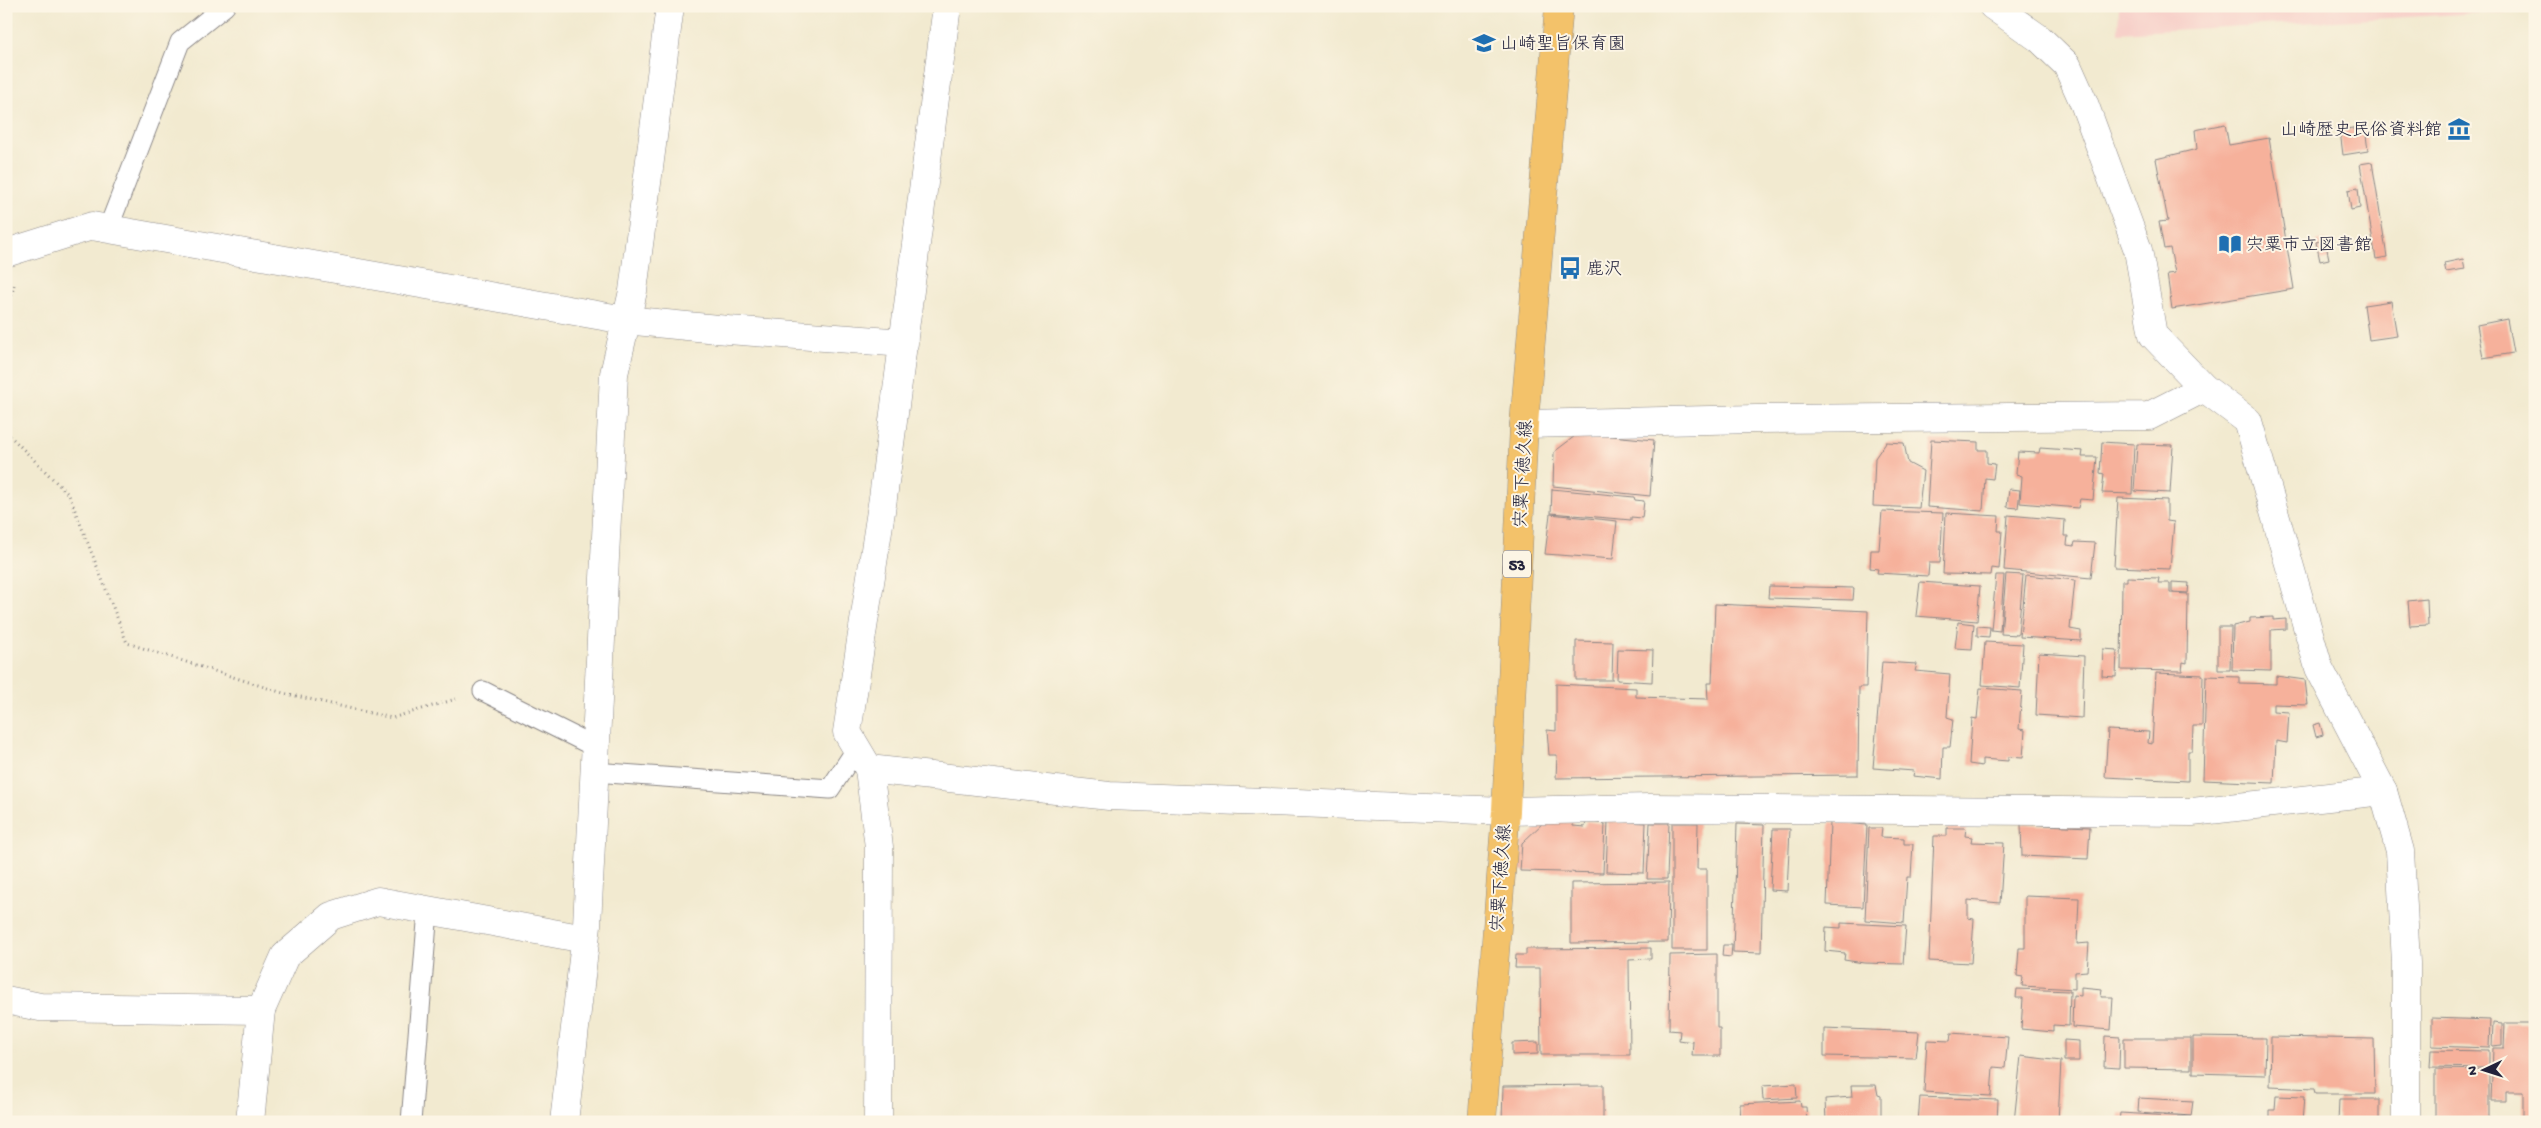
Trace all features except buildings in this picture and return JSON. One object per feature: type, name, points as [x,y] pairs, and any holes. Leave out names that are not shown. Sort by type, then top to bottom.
[{"type":"main road","name":"宍粟下徳久線","points":[[1482,1122],[1506,811],[1524,424],[1559,6]]},
{"type":"street","points":[[564,1122],[585,939],[614,374],[624,320],[633,291],[670,6]]},
{"type":"street","points":[[878,1122],[879,847],[863,759],[847,732],[883,498],[947,6]]},
{"type":"street","points":[[1993,6],[2040,39],[2066,66],[2084,103],[2138,250],[2153,335],[2204,388],[2248,421],[2319,668],[2383,791],[2400,852],[2406,982],[2406,1122]]},
{"type":"street","points":[[6,253],[92,226],[624,320],[904,343]]},
{"type":"street","points":[[1524,424],[1756,419],[2149,416],[2204,388]]},
{"type":"street","points":[[863,759],[1109,796],[1506,811],[1649,808],[2192,812],[2383,791]]},
{"type":"street","points":[[250,1122],[260,1010],[284,956],[331,916],[378,901],[585,939]]},
{"type":"street","points":[[6,1000],[40,1006],[260,1010]]},
{"type":"lane","points":[[108,228],[180,42],[224,6]]},
{"type":"lane","points":[[483,690],[595,760],[830,789],[863,759]]},
{"type":"lane","points":[[411,1122],[428,910]]},
{"type":"path","points":[[6,432],[69,496],[126,642],[283,693],[392,718],[483,690]]},
{"type":"shaded area","points":[[2119,6],[2535,6],[2535,10],[2118,33]]},
{"type":"place","name":"山崎聖旨保育園","points":[[1484,43]]},
{"type":"place","name":"山崎歴史民俗資料館","points":[[2459,129]]},
{"type":"place","name":"宍粟市立図書館","points":[[2230,244]]},
{"type":"place","name":"鹿沢","points":[[1570,268]]}]
